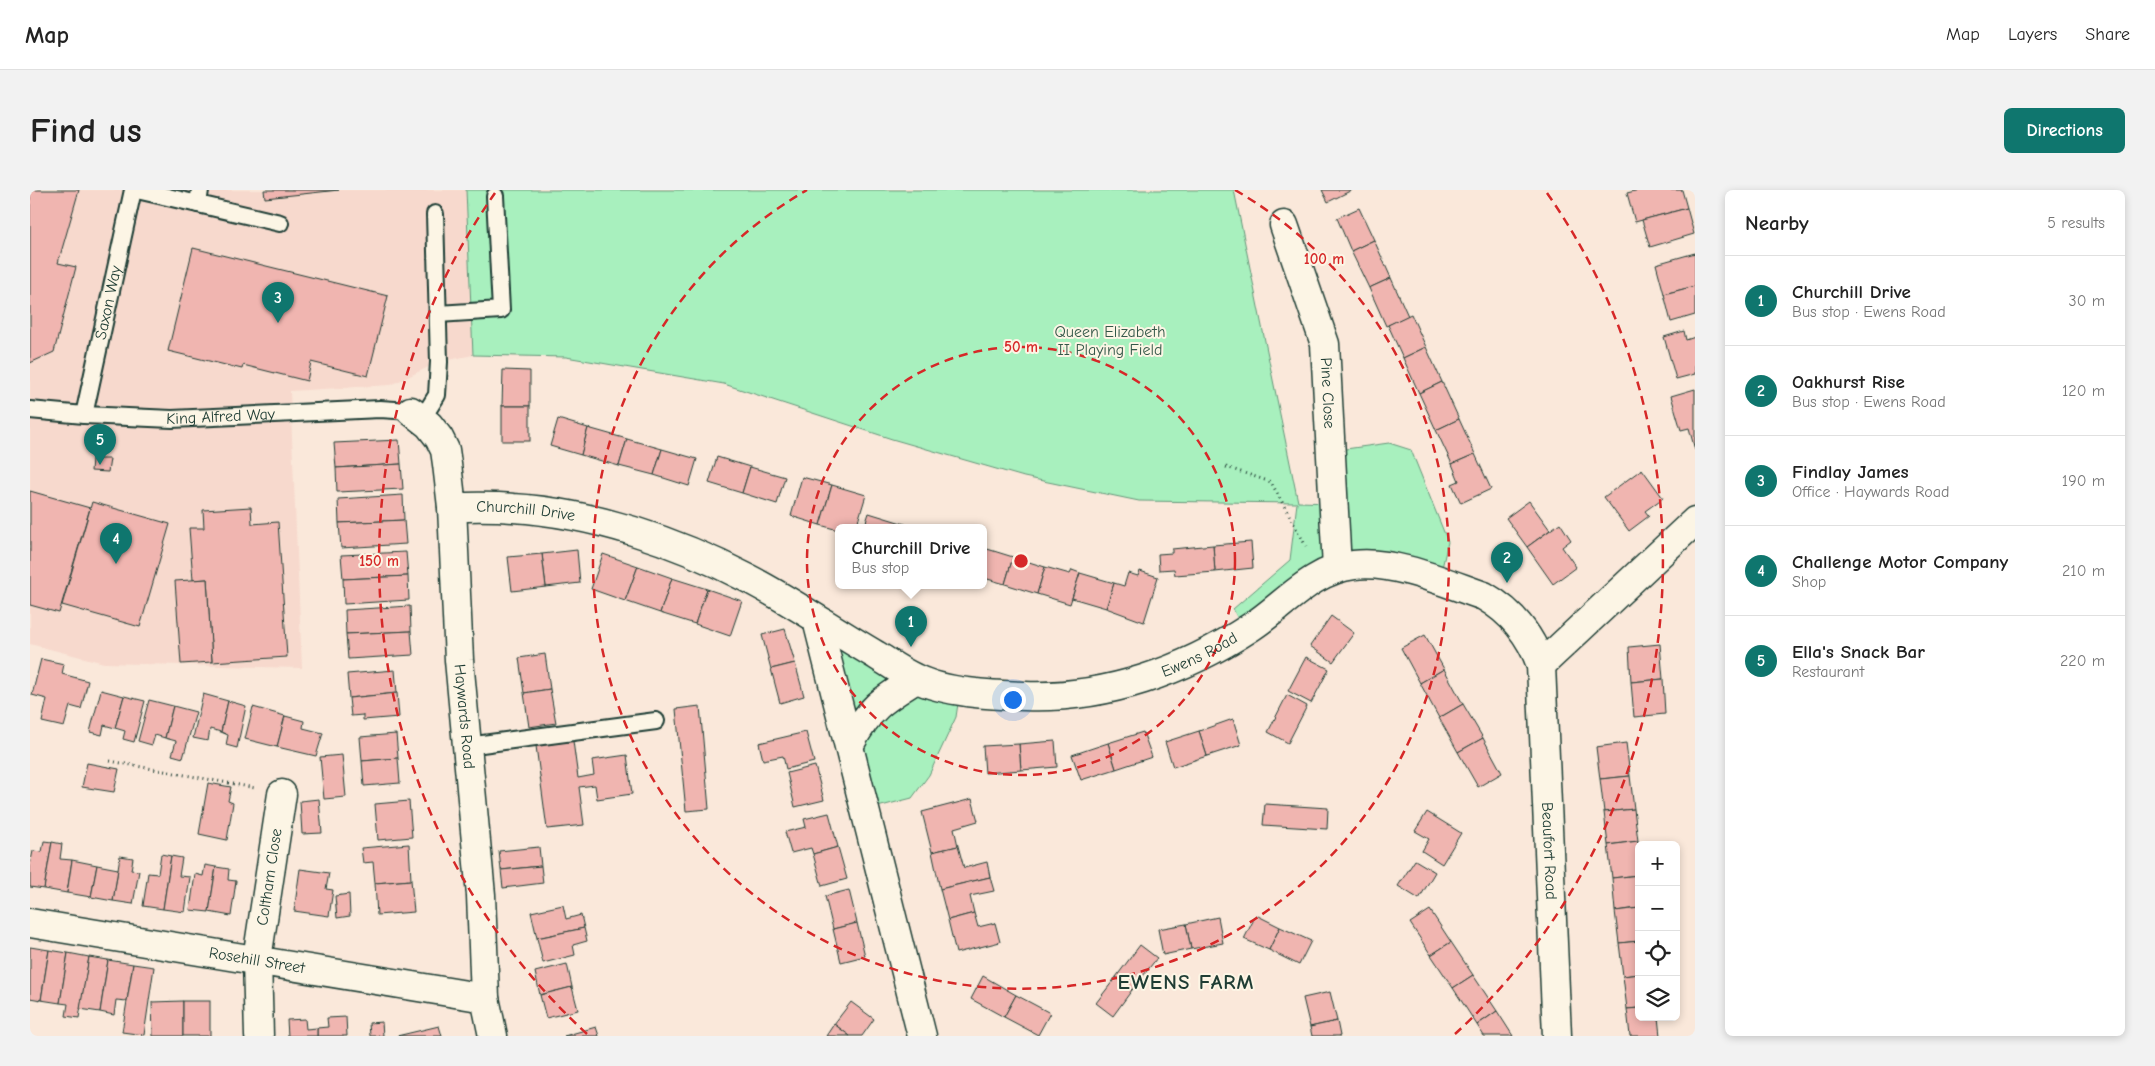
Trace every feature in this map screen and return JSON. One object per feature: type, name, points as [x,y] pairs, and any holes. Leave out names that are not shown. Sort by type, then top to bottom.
[{"type":"street","name":"Pine Close","points":[[1284,225],[1324,344],[1335,503],[1329,571]]},
{"type":"street","name":"Haywards Road","points":[[417,415],[434,431],[445,450],[452,507],[459,660],[481,895],[485,998],[492,1036]]},
{"type":"street","name":"Churchill Drive","points":[[452,507],[514,508],[554,513],[634,532],[673,545],[748,578],[817,620]]},
{"type":"street","points":[[1541,665],[1695,521]]},
{"type":"street","name":"Ewens Road","points":[[817,620],[916,679],[960,690],[1029,696],[1064,694],[1132,683],[1195,660],[1225,644],[1253,625],[1308,582],[1329,571],[1367,564],[1390,567],[1484,596],[1497,604],[1520,624],[1529,637],[1541,665]]},
{"type":"street","points":[[817,620],[825,659],[850,744],[918,1032]]},
{"type":"street","name":"Beaufort Road","points":[[1541,665],[1557,1036]]},
{"type":"street","points":[[850,744],[862,721],[880,702],[916,679]]},
{"type":"street","name":"Coltham Close","points":[[259,1036],[257,960],[282,794]]},
{"type":"street","name":"Rosehill Street","points":[[30,923],[485,998]]},
{"type":"lane","name":"Saxon Way","points":[[84,415],[133,190]]},
{"type":"lane","points":[[137,190],[199,197],[280,223]]},
{"type":"lane","points":[[438,314],[501,310],[495,196]]},
{"type":"lane","points":[[417,415],[437,395],[438,314],[435,214]]},
{"type":"lane","name":"King Alfred Way","points":[[30,410],[84,415],[172,419],[360,410],[417,415]]},
{"type":"lane","points":[[468,746],[656,721]]},
{"type":"path","points":[[1226,467],[1271,482],[1329,571]]},
{"type":"path","points":[[110,761],[282,794]]},
{"type":"shaded area","points":[[30,190],[466,190],[473,355],[439,362],[391,385],[290,391],[302,668],[104,663],[30,644]]},
{"type":"green space","name":"Queen Elizabeth II Playing Field","points":[[466,190],[1234,190],[1298,502],[1335,503],[1331,451],[1389,443],[1411,450],[1448,542],[1439,581],[1367,564],[1244,631],[1233,609],[1290,560],[1297,503],[1139,501],[1024,477],[892,439],[724,384],[566,357],[473,355]]},
{"type":"green space","points":[[817,620],[960,690],[956,717],[929,775],[912,798],[866,810]]},
{"type":"building","points":[[30,190],[79,190],[58,263],[76,267],[54,352],[30,363]]},
{"type":"building","points":[[264,190],[339,190],[265,198]]},
{"type":"building","points":[[1322,190],[1352,190],[1328,202]]},
{"type":"building","points":[[1639,190],[1682,190],[1687,208],[1635,222],[1627,193]]},
{"type":"building","points":[[1359,208],[1374,240],[1351,251],[1337,218]]},
{"type":"building","points":[[1687,208],[1694,234],[1650,247],[1642,220]]},
{"type":"building","points":[[1374,240],[1391,278],[1369,288],[1351,251]]},
{"type":"building","points":[[193,248],[388,296],[368,376],[311,362],[307,381],[243,365],[242,369],[168,351]]},
{"type":"building","points":[[1695,253],[1695,286],[1664,294],[1656,264]]},
{"type":"building","points":[[1391,278],[1408,316],[1386,326],[1369,288]]},
{"type":"building","points":[[1695,286],[1695,315],[1671,322],[1664,294]]},
{"type":"building","points":[[1411,314],[1426,347],[1403,358],[1388,325]]},
{"type":"building","points":[[1684,331],[1686,340],[1695,337],[1695,374],[1676,379],[1664,337]]},
{"type":"building","points":[[1426,347],[1442,382],[1419,393],[1403,358]]},
{"type":"building","points":[[503,370],[530,371],[530,406],[502,406]]},
{"type":"building","points":[[1442,382],[1459,419],[1436,430],[1419,393]]},
{"type":"building","points":[[1695,389],[1695,450],[1689,428],[1681,430],[1671,396]]},
{"type":"building","points":[[502,406],[530,406],[530,441],[502,441]]},
{"type":"building","points":[[558,419],[588,428],[581,455],[550,446]]},
{"type":"building","points":[[1459,419],[1475,454],[1452,464],[1436,430]]},
{"type":"building","points":[[588,428],[627,439],[619,466],[581,455]]},
{"type":"building","points":[[627,439],[662,449],[654,475],[619,466]]},
{"type":"building","points":[[399,440],[401,464],[336,468],[334,443]]},
{"type":"building","points":[[662,449],[697,459],[689,486],[654,475]]},
{"type":"building","points":[[1475,454],[1491,489],[1461,503],[1452,484],[1459,481],[1452,464]]},
{"type":"building","points":[[717,457],[750,467],[742,493],[709,483]]},
{"type":"building","points":[[92,459],[110,459],[108,472],[91,471]]},
{"type":"building","points":[[401,464],[403,489],[337,492],[336,468]]},
{"type":"building","points":[[750,467],[785,477],[777,504],[742,493]]},
{"type":"building","points":[[1642,469],[1663,498],[1645,511],[1649,516],[1629,531],[1604,497]]},
{"type":"building","points":[[802,477],[832,485],[820,525],[791,516]]},
{"type":"building","points":[[832,485],[866,495],[857,524],[835,524],[835,529],[820,525]]},
{"type":"building","points":[[30,491],[90,508],[59,613],[30,605]]},
{"type":"building","points":[[403,495],[404,520],[339,523],[338,499]]},
{"type":"building","points":[[1529,501],[1550,530],[1527,547],[1506,518]]},
{"type":"building","points":[[92,502],[170,524],[140,627],[62,605]]},
{"type":"building","points":[[251,507],[252,524],[278,522],[287,657],[212,662],[207,579],[193,580],[189,528],[204,528],[203,510]]},
{"type":"building","points":[[869,513],[905,524],[865,524]]},
{"type":"building","points":[[404,520],[406,544],[341,548],[339,523]]},
{"type":"building","points":[[1560,523],[1571,540],[1562,547],[1576,567],[1553,584],[1527,547]]},
{"type":"building","points":[[1251,542],[1253,568],[1215,572],[1213,545]]},
{"type":"building","points":[[1213,545],[1215,572],[1175,575],[1174,569],[1159,570],[1158,554],[1172,553],[1172,549]]},
{"type":"building","points":[[987,549],[1013,557],[1005,584],[987,579]]},
{"type":"building","points":[[577,550],[580,583],[546,587],[542,554]]},
{"type":"building","points":[[406,552],[408,576],[343,579],[341,555]]},
{"type":"building","points":[[542,554],[546,587],[512,591],[508,557]]},
{"type":"building","points":[[603,554],[638,566],[625,601],[591,589]]},
{"type":"building","points":[[1013,557],[1045,567],[1037,594],[1005,584]]},
{"type":"building","points":[[638,566],[672,578],[660,613],[625,601]]},
{"type":"building","points":[[1045,567],[1070,574],[1072,570],[1080,573],[1070,604],[1037,594]]},
{"type":"building","points":[[1140,571],[1158,577],[1144,622],[1106,608],[1114,583],[1124,586],[1128,573],[1138,576]]},
{"type":"building","points":[[1080,573],[1114,583],[1106,608],[1072,598]]},
{"type":"building","points":[[408,576],[409,600],[344,604],[343,579]]},
{"type":"building","points":[[672,578],[707,589],[695,624],[660,613]]},
{"type":"building","points":[[207,579],[212,662],[181,664],[175,581]]},
{"type":"building","points":[[707,589],[742,601],[730,636],[695,624]]},
{"type":"building","points":[[410,606],[411,631],[346,634],[345,610]]},
{"type":"building","points":[[1331,616],[1354,633],[1333,662],[1310,646]]},
{"type":"building","points":[[785,629],[795,663],[771,669],[762,635]]},
{"type":"building","points":[[411,631],[413,655],[348,659],[346,634]]},
{"type":"building","points":[[1425,635],[1444,669],[1420,683],[1401,648]]},
{"type":"building","points":[[1660,644],[1663,679],[1631,682],[1629,647]]},
{"type":"building","points":[[545,654],[550,689],[524,693],[519,658]]},
{"type":"building","points":[[1306,657],[1329,669],[1311,703],[1288,691]]},
{"type":"building","points":[[41,659],[64,664],[62,674],[88,681],[81,709],[70,706],[64,727],[42,722],[47,699],[32,695]]},
{"type":"building","points":[[795,663],[804,696],[780,703],[771,669]]},
{"type":"building","points":[[1444,669],[1463,704],[1439,718],[1420,683]]},
{"type":"building","points":[[395,670],[397,693],[349,698],[347,674]]},
{"type":"building","points":[[1663,679],[1665,714],[1634,717],[1631,682]]},
{"type":"building","points":[[550,689],[556,723],[529,727],[524,693]]},
{"type":"building","points":[[101,690],[124,696],[115,728],[104,725],[102,735],[90,732]]},
{"type":"building","points":[[397,693],[399,717],[363,720],[363,715],[351,716],[349,698]]},
{"type":"building","points":[[203,694],[228,701],[221,732],[210,729],[208,741],[193,738]]},
{"type":"building","points":[[1287,695],[1307,706],[1288,743],[1268,732]]},
{"type":"building","points":[[124,696],[145,701],[134,742],[123,739],[125,731],[115,728]]},
{"type":"building","points":[[149,700],[173,706],[165,738],[155,735],[152,745],[138,741]]},
{"type":"building","points":[[228,701],[246,706],[237,748],[226,745],[228,735],[221,732]]},
{"type":"building","points":[[1463,704],[1483,738],[1458,752],[1439,718]]},
{"type":"building","points":[[173,706],[196,712],[183,758],[172,755],[176,741],[165,738]]},
{"type":"building","points":[[700,706],[709,809],[686,811],[676,709]]},
{"type":"building","points":[[253,707],[285,716],[277,747],[245,739]]},
{"type":"building","points":[[285,716],[304,721],[303,728],[323,733],[316,756],[277,747]]},
{"type":"building","points":[[1233,719],[1241,745],[1207,756],[1199,731]]},
{"type":"building","points":[[1199,731],[1207,756],[1173,767],[1165,742]]},
{"type":"building","points":[[806,732],[814,762],[786,769],[783,756],[763,760],[759,743]]},
{"type":"building","points":[[1143,732],[1152,757],[1116,769],[1108,743]]},
{"type":"building","points":[[396,734],[398,758],[362,761],[360,737]]},
{"type":"building","points":[[1483,738],[1502,773],[1478,787],[1458,752]]},
{"type":"building","points":[[573,741],[578,778],[594,775],[592,760],[627,755],[632,794],[597,799],[595,785],[579,787],[584,825],[547,829],[536,746]]},
{"type":"building","points":[[1055,741],[1057,767],[1021,770],[1019,744]]},
{"type":"building","points":[[1108,743],[1116,769],[1081,780],[1072,755]]},
{"type":"building","points":[[1626,743],[1630,776],[1600,779],[1596,747]]},
{"type":"building","points":[[1019,744],[1021,770],[985,773],[983,746]]},
{"type":"building","points":[[342,755],[346,797],[324,799],[320,757]]},
{"type":"building","points":[[398,758],[400,783],[364,786],[362,761]]},
{"type":"building","points":[[87,763],[119,769],[114,792],[82,787]]},
{"type":"building","points":[[815,766],[824,800],[795,807],[787,773]]},
{"type":"building","points":[[1630,776],[1634,809],[1604,812],[1600,779]]},
{"type":"building","points":[[208,783],[231,787],[228,801],[233,803],[227,840],[199,834]]},
{"type":"building","points":[[319,799],[322,833],[302,834],[300,801]]},
{"type":"building","points":[[972,799],[978,821],[954,828],[958,846],[932,852],[922,812]]},
{"type":"building","points":[[409,801],[412,837],[378,840],[375,804]]},
{"type":"building","points":[[1265,804],[1328,808],[1327,829],[1263,825]]},
{"type":"building","points":[[1634,809],[1638,841],[1608,845],[1604,812]]},
{"type":"building","points":[[1427,812],[1461,833],[1442,864],[1422,851],[1429,839],[1415,831]]},
{"type":"building","points":[[829,813],[838,847],[813,854],[811,848],[791,853],[785,832],[806,827],[804,819]]},
{"type":"building","points":[[44,841],[52,842],[44,889],[30,887],[30,866],[33,851],[42,852]]},
{"type":"building","points":[[1635,841],[1635,875],[1612,878],[1608,845]]},
{"type":"building","points":[[52,842],[62,844],[60,859],[72,860],[67,893],[44,889]]},
{"type":"building","points":[[409,844],[411,880],[375,883],[373,862],[363,863],[361,848]]},
{"type":"building","points":[[958,846],[964,868],[987,862],[990,877],[940,889],[932,852]]},
{"type":"building","points":[[539,847],[541,866],[501,870],[499,851]]},
{"type":"building","points":[[838,847],[847,879],[822,886],[813,854]]},
{"type":"building","points":[[161,854],[171,856],[163,909],[143,906],[148,873],[158,874]]},
{"type":"building","points":[[120,856],[133,858],[131,870],[139,871],[133,904],[113,901]]},
{"type":"building","points":[[171,856],[182,858],[179,876],[190,877],[185,912],[163,909]]},
{"type":"building","points":[[72,860],[97,865],[91,897],[67,893]]},
{"type":"building","points":[[1415,860],[1435,872],[1419,899],[1398,886]]},
{"type":"building","points":[[97,865],[118,869],[113,901],[91,897]]},
{"type":"building","points":[[205,865],[216,867],[209,912],[190,910],[195,874],[203,876]]},
{"type":"building","points":[[541,866],[543,883],[503,888],[501,870]]},
{"type":"building","points":[[216,867],[229,869],[228,880],[236,881],[231,916],[209,912]]},
{"type":"building","points":[[300,869],[329,873],[326,889],[333,890],[329,916],[294,911]]},
{"type":"building","points":[[1635,875],[1635,908],[1615,911],[1612,878]]},
{"type":"building","points":[[990,877],[994,891],[970,896],[974,913],[948,920],[940,889]]},
{"type":"building","points":[[411,880],[414,912],[377,915],[375,883]]},
{"type":"building","points":[[849,890],[857,923],[833,929],[825,896]]},
{"type":"building","points":[[349,894],[350,916],[337,918],[335,896]]},
{"type":"building","points":[[563,905],[566,919],[581,915],[584,928],[537,938],[531,912]]},
{"type":"building","points":[[1635,908],[1635,941],[1619,943],[1615,911]]},
{"type":"building","points":[[1430,910],[1451,942],[1431,955],[1410,923]]},
{"type":"building","points":[[974,913],[978,927],[995,923],[1000,942],[956,953],[948,920]]},
{"type":"building","points":[[1256,915],[1280,927],[1269,950],[1244,939]]},
{"type":"building","points":[[1218,917],[1223,943],[1191,949],[1186,924]]},
{"type":"building","points":[[857,923],[865,956],[841,962],[833,929]]},
{"type":"building","points":[[1186,924],[1191,949],[1163,955],[1158,929]]},
{"type":"building","points":[[1280,927],[1311,941],[1299,965],[1269,950]]},
{"type":"building","points":[[584,928],[587,941],[573,945],[575,955],[543,963],[537,938]]},
{"type":"building","points":[[1635,941],[1635,974],[1623,976],[1619,943]]},
{"type":"building","points":[[1451,942],[1473,975],[1453,988],[1431,955]]},
{"type":"building","points":[[1140,945],[1157,958],[1132,990],[1116,977]]},
{"type":"building","points":[[30,947],[49,950],[41,1000],[30,998]]},
{"type":"building","points":[[49,950],[68,953],[60,1003],[41,1000]]},
{"type":"building","points":[[68,953],[89,957],[79,1018],[66,1016],[68,1004],[60,1003]]},
{"type":"building","points":[[89,957],[108,960],[100,1012],[80,1009]]},
{"type":"building","points":[[108,960],[133,964],[127,1001],[116,1000],[114,1015],[100,1012]]},
{"type":"building","points":[[133,964],[154,967],[144,1035],[122,1032]]},
{"type":"building","points":[[567,964],[572,987],[540,995],[535,972]]},
{"type":"building","points":[[1635,974],[1635,1008],[1627,1009],[1623,976]]},
{"type":"building","points":[[1473,975],[1497,1011],[1477,1025],[1453,988]]},
{"type":"building","points":[[983,976],[1016,995],[1004,1017],[971,999]]},
{"type":"building","points":[[1116,977],[1132,990],[1113,1016],[1096,1003]]},
{"type":"building","points":[[572,987],[578,1010],[546,1018],[540,995]]},
{"type":"building","points":[[1330,992],[1337,1021],[1310,1027],[1303,998]]},
{"type":"building","points":[[1016,995],[1050,1013],[1038,1035],[1004,1017]]},
{"type":"building","points":[[183,1001],[183,1036],[153,1036],[152,1002]]},
{"type":"building","points":[[183,1001],[210,1001],[210,1036],[183,1036]]},
{"type":"building","points":[[851,1002],[874,1019],[862,1036],[850,1036],[834,1024]]},
{"type":"building","points":[[1635,1008],[1635,1021],[1658,1021],[1660,1036],[1630,1036],[1627,1009]]},
{"type":"building","points":[[1497,1011],[1513,1036],[1484,1036],[1477,1025]]},
{"type":"building","points":[[346,1017],[347,1036],[317,1036],[317,1028],[328,1027],[327,1018]]},
{"type":"building","points":[[305,1019],[306,1029],[317,1028],[317,1036],[288,1036],[287,1020]]},
{"type":"building","points":[[1337,1021],[1340,1036],[1312,1036],[1310,1027]]},
{"type":"building","points":[[382,1022],[383,1036],[370,1036],[369,1023]]},
{"type":"building","points":[[834,1024],[850,1036],[826,1036]]},
{"type":"building","points":[[439,1026],[442,1036],[397,1036]]},
{"type":"building","points":[[596,1027],[599,1036],[564,1036]]},
{"type":"place","name":"Findlay James","points":[[278,323]]},
{"type":"place","name":"Ella's Snack Bar","points":[[100,465]]},
{"type":"place","name":"Challenge Motor Company","points":[[116,564]]},
{"type":"place","name":"Oakhurst Rise","points":[[1507,583]]},
{"type":"place","name":"Churchill Drive","points":[[911,647]]},
{"type":"district","name":"EWENS FARM","points":[[1186,982]]}]
